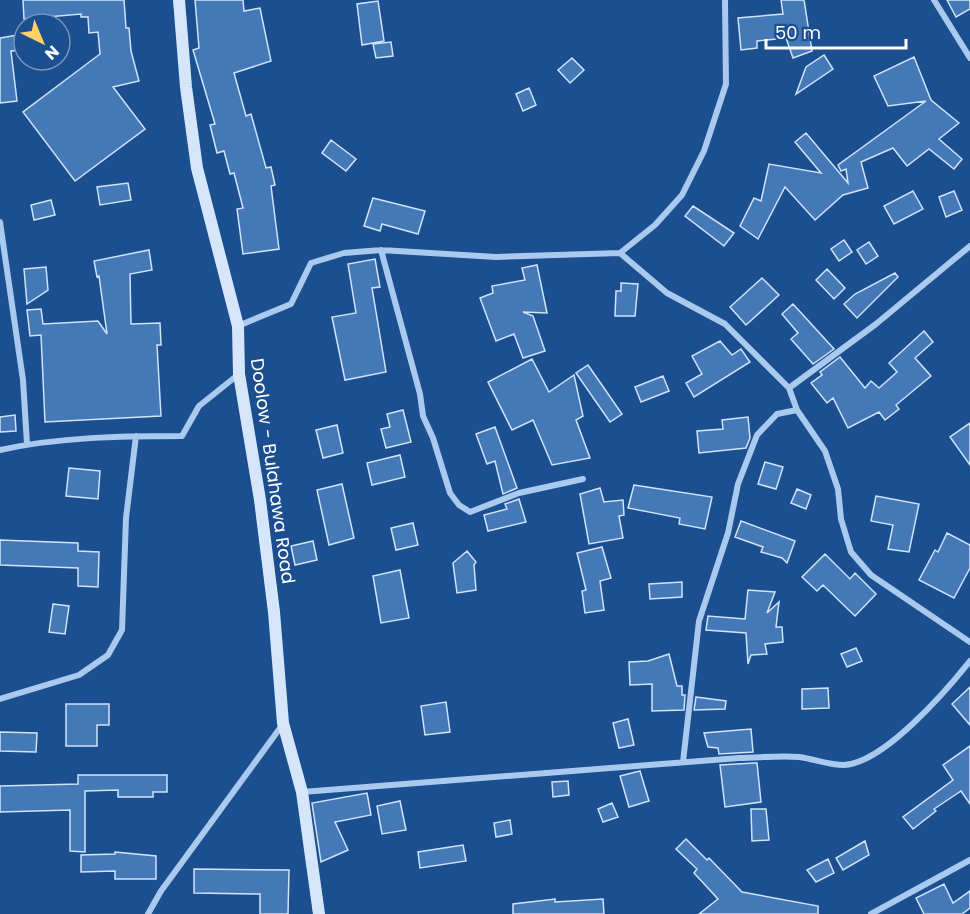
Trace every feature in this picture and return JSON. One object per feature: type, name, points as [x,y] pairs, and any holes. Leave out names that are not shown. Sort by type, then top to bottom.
[{"type":"main road","name":"Doolow - Bulahawa Road","points":[[179,0],[186,87],[197,168],[238,326],[239,374],[269,567],[283,723],[302,792],[319,914]]},
{"type":"street","points":[[238,326],[291,304],[311,263],[344,253],[381,250],[496,257],[620,253],[655,225],[681,195],[704,151],[726,84],[724,0]]},
{"type":"street","points":[[934,0],[970,58]]},
{"type":"street","points":[[0,222],[22,369],[27,444]]},
{"type":"street","points":[[789,388],[876,324],[970,246]]},
{"type":"street","points":[[381,250],[420,394],[423,416],[433,438],[450,493],[459,505],[470,512],[519,493],[583,479]]},
{"type":"street","points":[[620,253],[667,293],[725,324],[789,388],[797,410],[825,451],[838,489],[841,519],[851,552],[871,575],[970,642]]},
{"type":"street","points":[[0,450],[27,444],[136,436],[182,436],[199,405],[239,374]]},
{"type":"street","points":[[683,762],[699,621],[728,533],[738,484],[757,435],[777,414],[797,410]]},
{"type":"street","points":[[0,699],[79,675],[108,655],[122,630],[126,518],[136,436]]},
{"type":"street","points":[[302,792],[683,762],[800,757],[825,764],[847,765],[891,742],[951,685],[970,661]]},
{"type":"street","points":[[148,914],[161,891],[283,723]]},
{"type":"street","points":[[871,914],[970,860]]},
{"type":"building","points":[[23,0],[124,0],[126,28],[129,28],[131,51],[139,81],[113,87],[145,129],[75,181],[23,112],[100,54],[98,32],[89,33],[88,17],[81,17],[81,14],[24,12]]},
{"type":"building","points":[[195,0],[243,0],[244,11],[260,8],[271,61],[234,73],[246,116],[251,114],[266,168],[271,167],[275,185],[271,186],[279,249],[243,254],[237,209],[243,208],[234,173],[230,174],[224,151],[217,153],[210,125],[215,124],[193,50],[199,48]]},
{"type":"building","points":[[781,0],[804,0],[812,51],[793,58],[786,38],[757,41],[757,48],[741,50],[738,18],[783,14]]},
{"type":"building","points":[[947,0],[970,0],[970,9],[956,17]]},
{"type":"building","points":[[378,1],[384,41],[362,45],[357,4]]},
{"type":"building","points":[[12,36],[12,72],[17,101],[0,103],[0,38]]},
{"type":"building","points":[[391,42],[393,56],[376,58],[373,44]]},
{"type":"building","points":[[824,55],[833,69],[796,94],[806,67]]},
{"type":"building","points":[[914,57],[931,100],[959,123],[939,139],[962,159],[954,169],[929,149],[907,166],[893,148],[861,162],[868,188],[843,195],[815,220],[785,187],[758,239],[740,226],[754,198],[761,201],[769,164],[821,173],[795,142],[806,133],[848,183],[846,169],[841,171],[838,165],[926,101],[888,106],[874,76]]},
{"type":"building","points":[[572,58],[584,70],[570,83],[558,70]]},
{"type":"building","points":[[529,88],[536,105],[523,111],[516,94]]},
{"type":"building","points":[[331,140],[356,159],[346,171],[322,153]]},
{"type":"building","points":[[128,183],[131,200],[100,205],[97,187]]},
{"type":"building","points":[[913,191],[923,209],[894,224],[884,206]]},
{"type":"building","points":[[954,191],[962,210],[946,217],[939,197]]},
{"type":"building","points":[[373,198],[425,211],[418,234],[382,224],[380,231],[364,226]]},
{"type":"building","points":[[51,200],[55,215],[34,220],[31,205]]},
{"type":"building","points":[[693,206],[734,233],[724,246],[685,216]]},
{"type":"building","points":[[844,240],[852,252],[839,261],[831,249]]},
{"type":"building","points":[[869,242],[878,256],[866,264],[857,250]]},
{"type":"building","points":[[149,250],[152,270],[130,274],[131,324],[160,323],[161,345],[157,345],[161,416],[45,422],[41,335],[30,336],[27,310],[41,309],[43,324],[98,321],[107,334],[99,276],[97,277],[94,261]]},
{"type":"building","points":[[375,259],[380,287],[372,288],[386,372],[345,380],[332,317],[356,313],[348,264]]},
{"type":"building","points":[[537,265],[547,313],[523,312],[533,316],[545,351],[523,358],[514,334],[496,341],[480,298],[493,293],[492,286],[525,280],[522,268]]},
{"type":"building","points":[[46,267],[48,290],[27,304],[24,269]]},
{"type":"building","points":[[827,269],[845,288],[834,299],[816,280]]},
{"type":"building","points":[[895,273],[898,277],[857,318],[844,304],[855,294]]},
{"type":"building","points":[[762,278],[779,295],[746,325],[730,307]]},
{"type":"building","points":[[621,283],[638,284],[635,316],[615,316],[616,291],[621,291]]},
{"type":"building","points":[[793,304],[834,349],[813,364],[791,339],[798,333],[782,314]]},
{"type":"building","points":[[924,331],[933,342],[915,358],[931,376],[896,405],[899,409],[885,420],[879,412],[848,428],[833,398],[827,403],[811,383],[822,375],[820,372],[840,357],[865,388],[871,381],[879,388],[897,372],[889,363]]},
{"type":"building","points":[[720,341],[732,355],[741,349],[750,362],[694,397],[686,383],[702,374],[692,356]]},
{"type":"building","points":[[532,359],[549,392],[574,375],[583,416],[576,420],[590,458],[552,465],[533,420],[512,430],[488,382]]},
{"type":"building","points":[[588,365],[622,414],[610,422],[576,373]]},
{"type":"building","points":[[663,376],[669,391],[641,402],[635,387]]},
{"type":"building","points":[[403,410],[411,442],[386,448],[381,429],[390,427],[387,414]]},
{"type":"building","points":[[15,415],[16,431],[0,432],[0,417]]},
{"type":"building","points":[[748,417],[750,438],[746,448],[699,453],[697,431],[723,429],[722,420]]},
{"type":"building","points":[[970,423],[970,465],[950,437]]},
{"type":"building","points":[[337,425],[343,453],[323,458],[316,430]]},
{"type":"building","points":[[495,427],[517,488],[503,494],[495,461],[487,464],[476,434]]},
{"type":"building","points":[[400,455],[405,477],[372,485],[367,463]]},
{"type":"building","points":[[765,462],[783,467],[776,489],[758,484]]},
{"type":"building","points":[[69,468],[100,471],[98,499],[66,496]]},
{"type":"building","points":[[342,484],[354,538],[329,545],[317,490]]},
{"type":"building","points":[[634,485],[712,497],[705,529],[679,524],[680,518],[628,508]]},
{"type":"building","points":[[600,488],[604,502],[623,500],[624,515],[619,516],[623,538],[589,544],[580,494]]},
{"type":"building","points":[[797,489],[811,495],[806,509],[791,503]]},
{"type":"building","points":[[876,496],[919,504],[909,552],[888,549],[893,525],[871,521]]},
{"type":"building","points":[[519,499],[526,522],[488,531],[484,515],[507,509],[505,504]]},
{"type":"building","points":[[741,521],[795,541],[787,563],[782,558],[761,552],[763,547],[735,537]]},
{"type":"building","points":[[413,523],[418,545],[396,550],[391,528]]},
{"type":"building","points":[[947,533],[970,545],[970,568],[954,598],[919,580],[935,550],[938,552]]},
{"type":"building","points":[[0,540],[78,543],[78,551],[99,552],[98,587],[78,586],[78,568],[0,565]]},
{"type":"building","points":[[313,541],[317,560],[295,565],[291,546]]},
{"type":"building","points":[[602,547],[611,578],[600,581],[604,610],[585,613],[582,591],[586,590],[577,553]]},
{"type":"building","points":[[467,551],[476,562],[474,565],[476,590],[457,593],[453,563]]},
{"type":"building","points":[[825,554],[850,579],[855,573],[876,594],[855,616],[823,585],[817,591],[802,577]]},
{"type":"building","points":[[400,570],[409,618],[381,623],[373,576]]},
{"type":"building","points":[[682,582],[682,597],[650,599],[649,584]]},
{"type":"building","points":[[748,590],[775,592],[767,613],[779,602],[776,627],[782,627],[783,642],[765,644],[767,654],[751,655],[748,664],[746,633],[706,630],[708,616],[745,619]]},
{"type":"building","points":[[53,604],[69,606],[65,634],[49,632]]},
{"type":"building","points":[[856,648],[862,661],[847,667],[841,654]]},
{"type":"building","points":[[669,654],[677,686],[682,686],[682,695],[685,695],[684,710],[652,711],[652,684],[630,685],[629,662],[648,661]]},
{"type":"building","points":[[970,687],[970,725],[952,704]]},
{"type":"building","points":[[828,688],[829,708],[802,709],[802,689]]},
{"type":"building","points":[[696,697],[726,701],[725,709],[694,710]]},
{"type":"building","points":[[446,702],[450,732],[425,735],[421,706]]},
{"type":"building","points":[[66,704],[109,704],[109,725],[97,725],[97,746],[66,746]]},
{"type":"building","points":[[628,719],[634,745],[619,748],[613,723]]},
{"type":"building","points":[[751,729],[753,752],[719,754],[718,748],[708,747],[704,733]]},
{"type":"building","points":[[0,732],[37,733],[36,752],[0,751]]},
{"type":"building","points":[[970,746],[970,804],[961,791],[934,809],[936,811],[913,829],[903,817],[953,780],[943,765]]},
{"type":"building","points":[[757,763],[761,802],[725,807],[720,765]]},
{"type":"building","points":[[640,771],[649,801],[629,807],[620,776]]},
{"type":"building","points":[[78,775],[167,775],[167,792],[153,792],[153,797],[118,797],[118,790],[85,791],[85,852],[70,851],[70,810],[0,812],[0,786],[78,784]]},
{"type":"building","points":[[568,781],[569,795],[553,797],[552,782]]},
{"type":"building","points":[[367,793],[371,815],[335,822],[348,850],[321,862],[312,803]]},
{"type":"building","points":[[400,801],[406,830],[382,834],[377,806]]},
{"type":"building","points":[[612,803],[618,817],[603,822],[598,809]]},
{"type":"building","points":[[751,809],[766,809],[769,840],[752,841]]},
{"type":"building","points":[[510,820],[512,834],[496,837],[494,823]]},
{"type":"building","points":[[686,839],[707,860],[709,858],[742,892],[818,906],[818,914],[699,914],[718,899],[694,873],[697,869],[676,849]]},
{"type":"building","points":[[865,841],[869,855],[843,870],[836,858]]},
{"type":"building","points":[[463,845],[466,861],[420,868],[418,852]]},
{"type":"building","points":[[115,852],[156,856],[156,879],[115,879],[115,871],[81,872],[81,855],[115,854]]},
{"type":"building","points":[[828,859],[834,873],[816,882],[807,870]]},
{"type":"building","points":[[194,869],[289,870],[288,914],[260,914],[260,894],[194,893]]},
{"type":"building","points":[[944,884],[953,903],[970,891],[970,908],[962,914],[924,914],[916,898]]},
{"type":"building","points":[[555,899],[555,902],[603,899],[604,914],[513,914],[513,904]]}]
